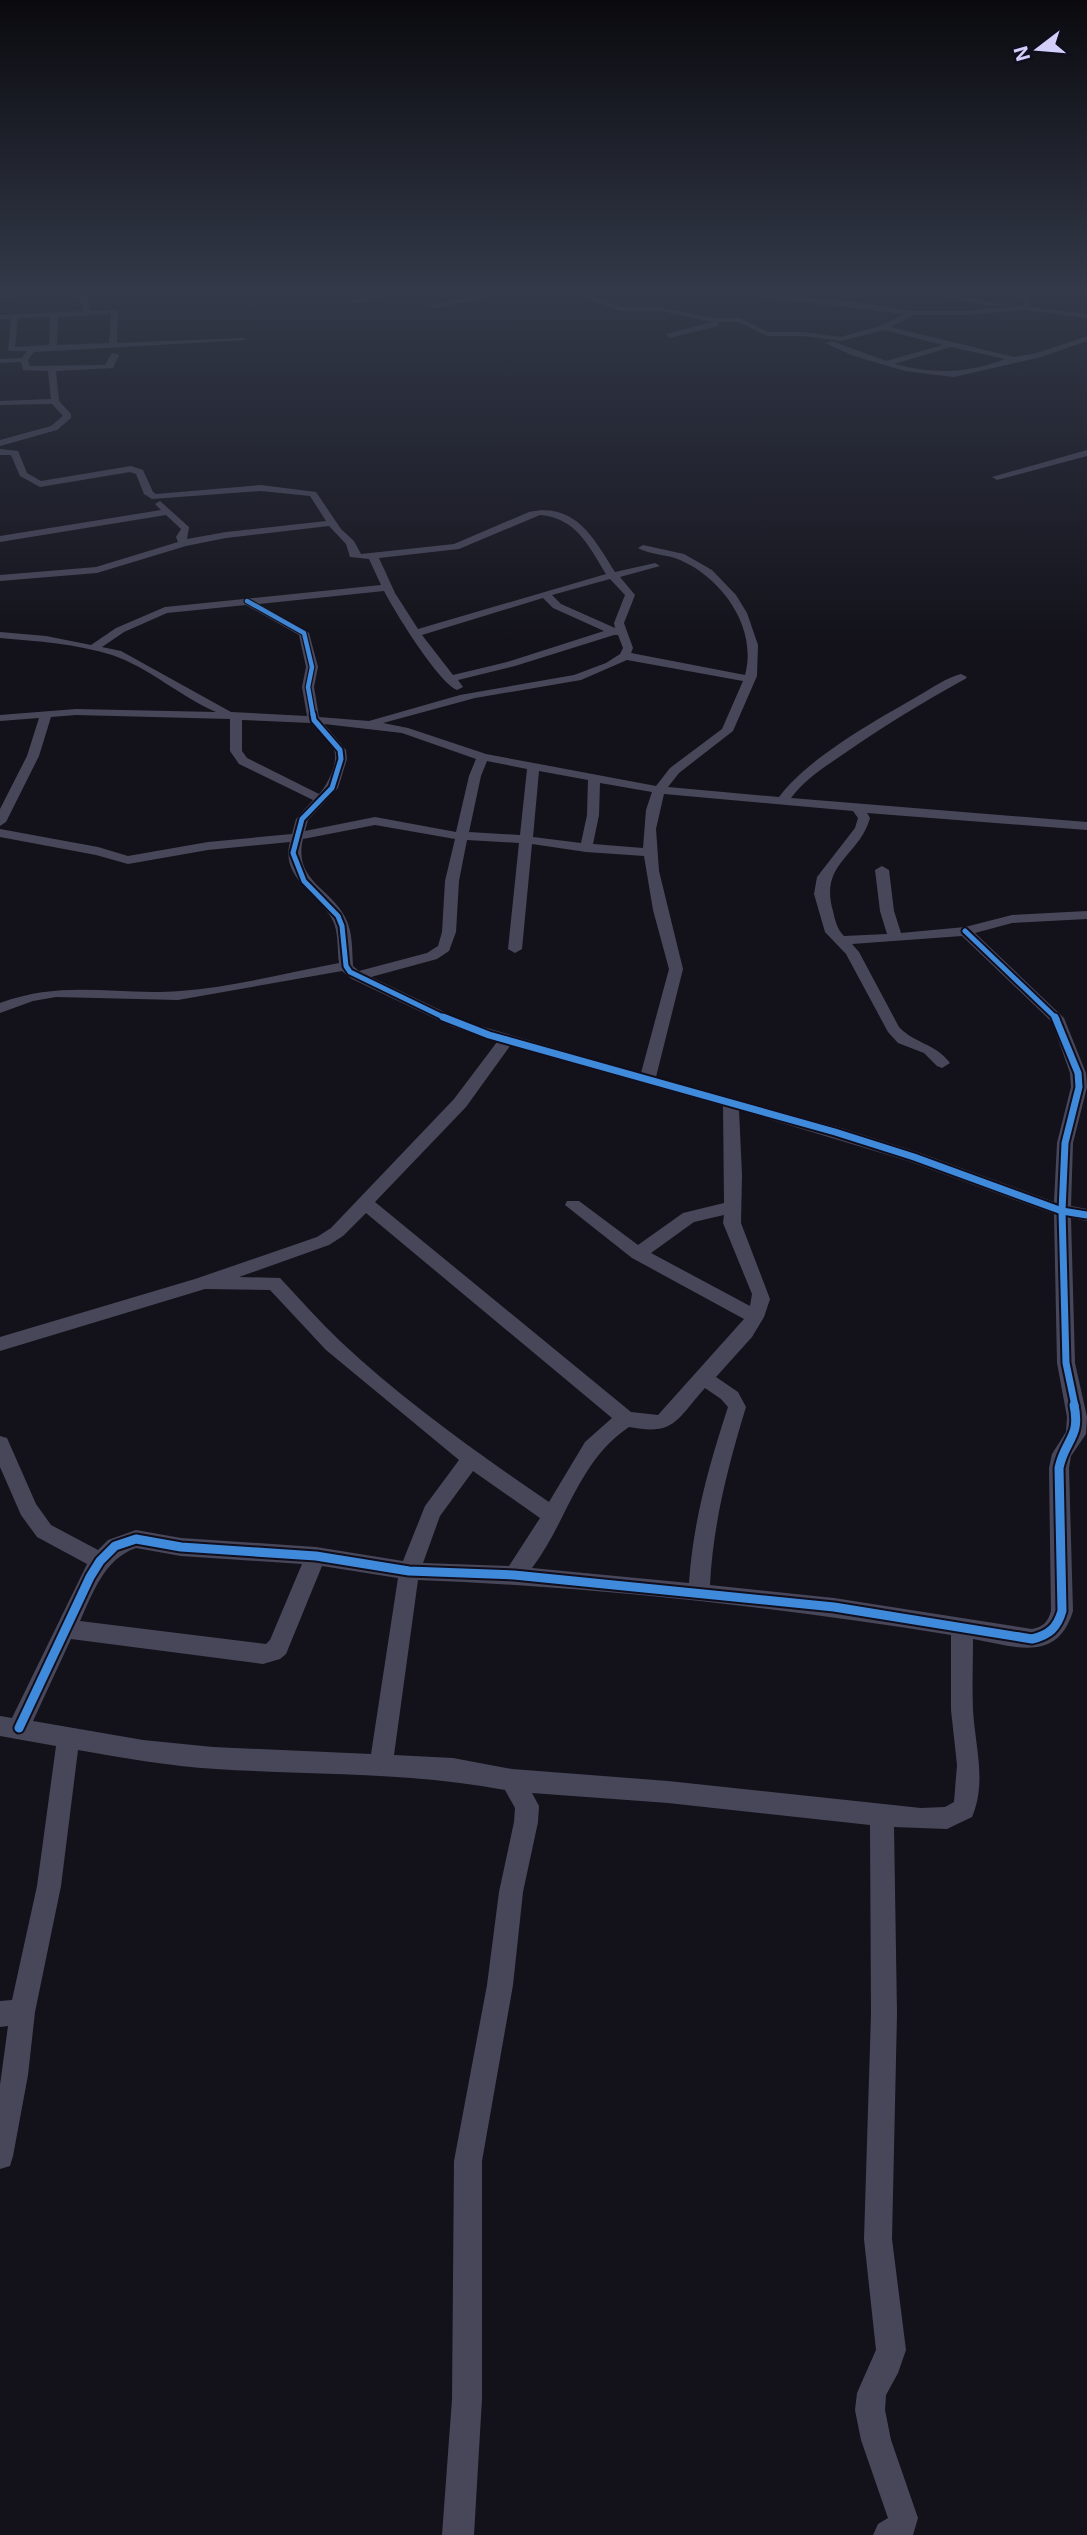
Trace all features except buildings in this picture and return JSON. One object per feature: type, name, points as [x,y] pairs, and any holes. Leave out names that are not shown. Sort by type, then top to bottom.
[{"type":"street","points":[[0,443],[35,435],[58,426],[68,416],[63,410]]},
{"type":"street","points":[[0,452],[15,453],[23,474],[40,484],[135,469],[140,471],[149,494],[187,529],[181,537],[184,543]]},
{"type":"street","points":[[996,477],[1087,453]]},
{"type":"street","points":[[153,497],[261,488],[313,494],[331,523],[351,543],[355,556],[374,558],[456,547],[532,514],[543,512],[558,516],[582,530],[597,547],[611,575],[630,595],[619,623],[619,632],[628,648],[625,656]]},
{"type":"street","points":[[0,540],[167,512]]},
{"type":"street","points":[[0,578],[97,570],[184,543],[226,535],[331,523]]},
{"type":"street","points":[[643,548],[690,561],[721,584],[751,631],[754,662],[734,721],[727,731],[678,768],[653,801],[649,852],[664,927],[677,969],[647,1080]]},
{"type":"street","points":[[374,558],[385,588],[414,634],[466,698]]},
{"type":"street","points":[[414,634],[611,575],[655,566]]},
{"type":"street","points":[[93,648],[120,630],[165,610],[385,588]]},
{"type":"street","points":[[546,594],[557,607],[619,632]]},
{"type":"street","points":[[247,601],[304,633],[312,667],[308,687],[314,720],[340,750],[341,759],[332,788],[302,819],[293,853],[298,872],[338,916],[352,971]]},
{"type":"street","points":[[450,679],[619,632]]},
{"type":"street","points":[[0,635],[46,639],[124,656],[184,689],[198,700],[234,716]]},
{"type":"street","points":[[367,724],[466,698],[582,677],[625,656],[748,679]]},
{"type":"street","points":[[783,801],[800,777],[815,766],[886,718],[961,677]]},
{"type":"street","points":[[0,822],[33,755],[47,713]]},
{"type":"street","points":[[0,718],[47,713],[234,716],[367,724],[404,730],[483,757],[659,790],[1087,826]]},
{"type":"street","points":[[234,716],[236,751],[243,761],[322,800]]},
{"type":"street","points":[[0,1008],[56,993],[178,996],[352,971],[432,956],[444,948],[449,932],[452,881],[475,776],[483,757]]},
{"type":"street","points":[[515,949],[533,766]]},
{"type":"street","points":[[586,848],[593,815],[594,779]]},
{"type":"street","points":[[857,807],[864,818],[861,828],[820,885],[832,932],[852,952],[893,1029],[903,1040],[929,1050],[942,1063]]},
{"type":"street","points":[[0,834],[98,851],[128,860],[208,846],[296,837],[375,821],[424,832],[649,852]]},
{"type":"street","points":[[0,848],[26,844],[65,846]]},
{"type":"street","points":[[882,870],[885,902],[895,939]]},
{"type":"street","points":[[841,940],[895,939],[965,930],[1012,919],[1087,915]]},
{"type":"street","points":[[962,1628],[962,1710],[968,1791],[964,1809],[947,1818],[921,1819],[668,1792],[512,1780],[453,1769],[214,1758],[143,1751],[10,1727],[100,1561],[115,1546],[136,1539],[181,1547],[316,1556],[409,1571],[514,1575],[834,1607],[1032,1639],[1048,1635],[1058,1627],[1062,1611],[1059,1468],[1062,1454],[1076,1434],[1077,1417],[1066,1363],[1062,1211],[1065,1143],[1079,1087],[1078,1073],[1063,1030],[1042,1002],[1002,968],[965,930]]},
{"type":"street","points":[[352,971],[458,1024],[506,1040],[731,1102],[914,1157],[1062,1211],[1087,1215]]},
{"type":"street","points":[[0,1344],[200,1284],[323,1241],[337,1232],[460,1103],[506,1040]]},
{"type":"street","points":[[365,1203],[626,1419],[654,1424],[665,1420],[746,1332],[755,1317],[761,1294],[734,1230],[731,1102]]},
{"type":"street","points":[[573,1205],[638,1254],[755,1317]]},
{"type":"street","points":[[638,1254],[689,1217],[733,1207]]},
{"type":"street","points":[[200,1284],[274,1283],[332,1345],[471,1459],[554,1516]]},
{"type":"street","points":[[699,1593],[702,1542],[718,1467],[737,1407],[735,1399],[728,1393],[703,1378]]},
{"type":"street","points":[[514,1575],[537,1547],[567,1486],[593,1448],[608,1430],[626,1419]]},
{"type":"street","points":[[0,1444],[28,1509],[44,1531],[100,1561]]},
{"type":"street","points":[[381,1766],[409,1571],[432,1512],[471,1459]]},
{"type":"street","points":[[65,1629],[263,1654],[272,1652],[278,1647],[316,1556]]},
{"type":"street","points":[[0,2156],[15,2076],[11,2013],[49,1886],[68,1738]]},
{"type":"street","points":[[512,1780],[527,1805]]},
{"type":"street","points":[[458,2535],[467,2399],[468,2161],[486,2067],[511,1892],[523,1844],[527,1805],[545,1782]]},
{"type":"street","points":[[882,1814],[884,2014],[878,2239],[891,2350],[890,2360],[870,2398],[872,2422],[903,2518],[901,2527],[889,2535]]},
{"type":"cycle path","points":[[247,601],[304,633],[312,667],[308,687],[314,720],[340,750],[341,759],[332,788],[302,819],[293,853],[304,881],[338,916],[342,926],[346,966],[350,972],[458,1024],[489,1035],[835,1132],[914,1157],[1062,1211],[1087,1215]]},
{"type":"cycle path","points":[[19,1728],[90,1577],[100,1561],[115,1546],[136,1539],[181,1547],[316,1556],[409,1571],[514,1575],[834,1607],[1032,1639],[1052,1631],[1062,1611],[1059,1468],[1062,1454],[1076,1434],[1077,1417],[1066,1363],[1062,1211],[1065,1143],[1079,1087],[1078,1073],[1059,1021],[965,931]]}]
